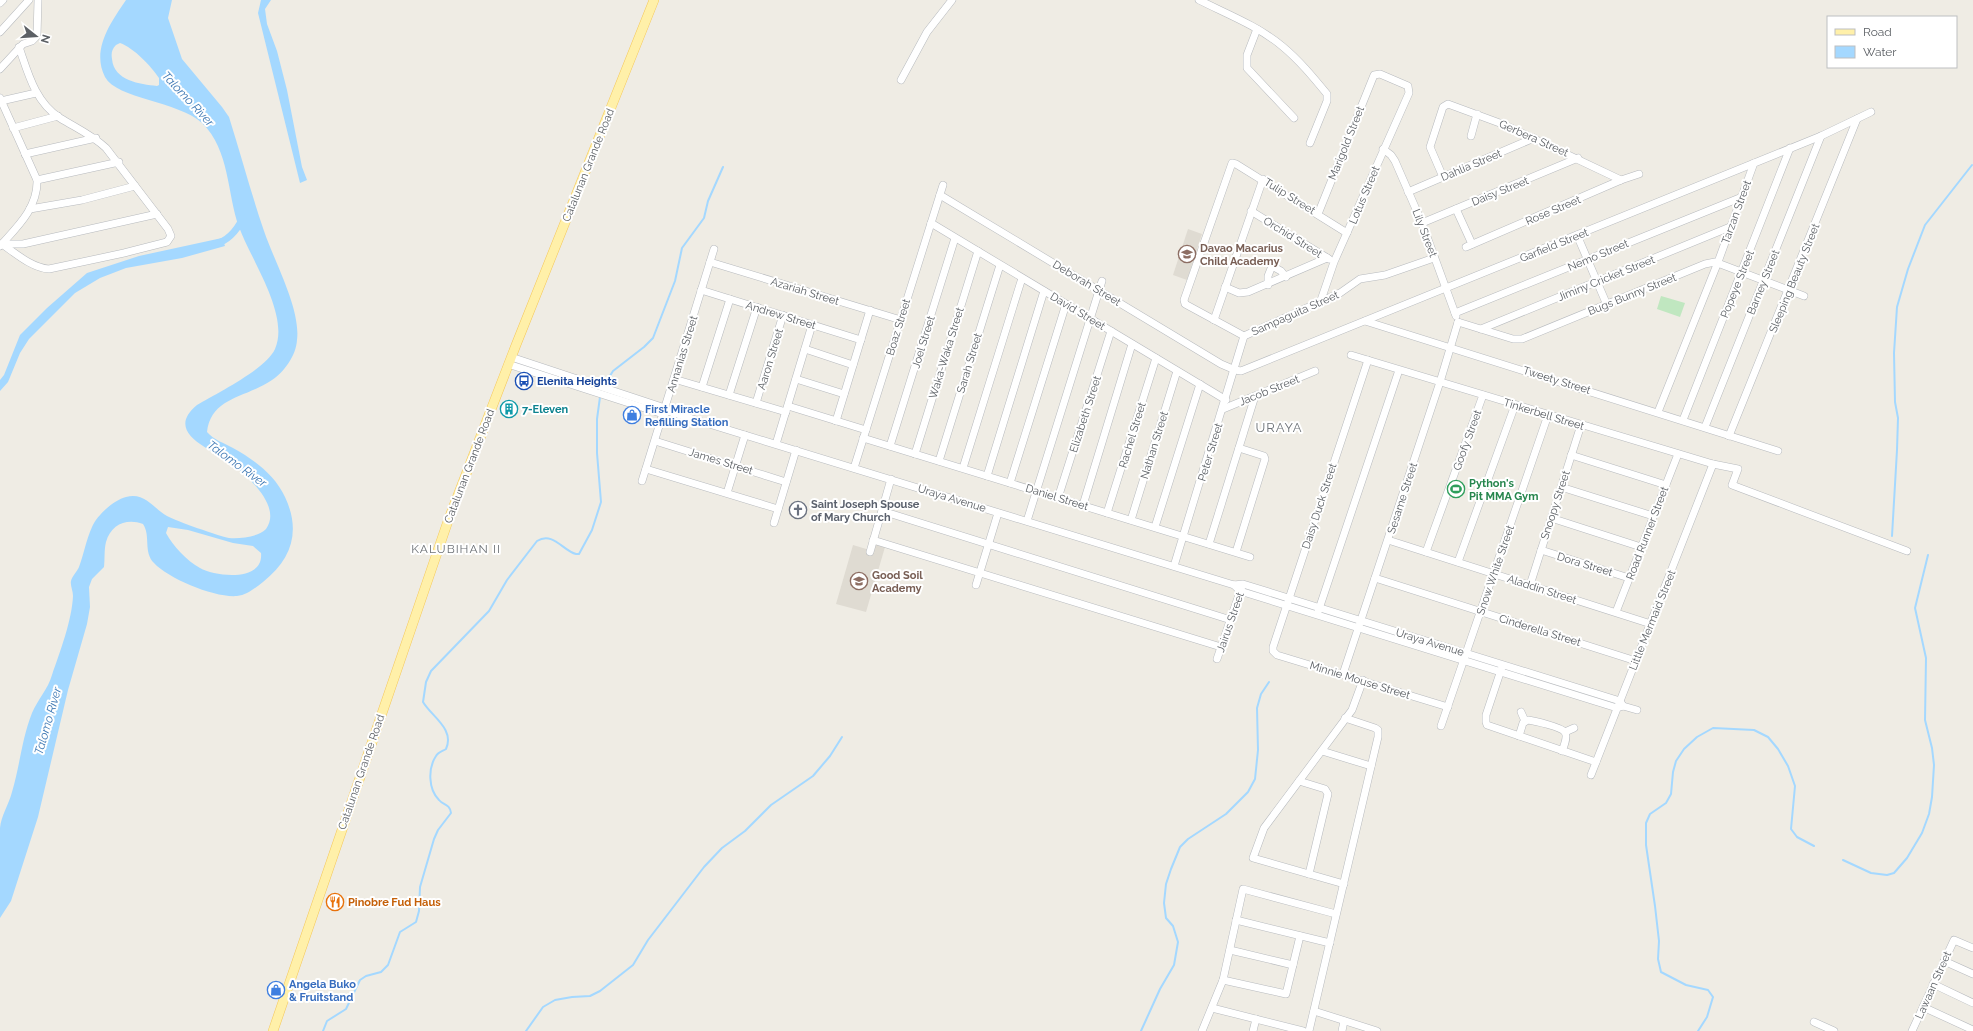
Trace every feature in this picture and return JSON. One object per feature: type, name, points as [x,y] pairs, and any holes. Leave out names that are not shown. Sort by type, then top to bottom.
[{"type":"main road","name":"Catalunan Grande Road","points":[[273,1031],[433,561],[510,360],[654,0]]},
{"type":"street","points":[[0,3],[3,0]]},
{"type":"street","points":[[0,32],[29,0]]},
{"type":"street","points":[[0,69],[22,44],[32,41],[37,36],[39,26],[38,0]]},
{"type":"street","points":[[901,80],[927,32],[952,0]]},
{"type":"street","points":[[1198,0],[1257,29],[1282,46],[1299,61],[1327,94],[1326,101],[1310,143]]},
{"type":"street","points":[[1257,29],[1247,56],[1247,68],[1268,88],[1294,118]]},
{"type":"street","points":[[1,245],[42,268],[49,269],[167,242],[170,239],[171,233],[135,186],[119,162],[96,138],[58,116],[36,92],[19,47]]},
{"type":"street","name":"Lotus Street","points":[[1320,303],[1334,262],[1409,93],[1409,88],[1406,85],[1376,74]]},
{"type":"street","name":"Marigold Street","points":[[1318,214],[1373,77],[1376,74]]},
{"type":"street","points":[[1,245],[23,220],[30,209],[36,192],[37,180],[1,100],[36,92]]},
{"type":"street","name":"Gerbera Street","points":[[1443,177],[1430,147],[1444,105],[1450,104],[1534,138],[1621,180]]},
{"type":"street","name":"Garfield Street","points":[[1235,370],[1245,370],[1446,289],[1821,136],[1871,112]]},
{"type":"street","points":[[1471,136],[1477,114]]},
{"type":"street","points":[[13,128],[58,116]]},
{"type":"street","name":"Sleeping Beauty Street","points":[[1729,436],[1857,119]]},
{"type":"street","name":"Barney Street","points":[[1705,427],[1821,136]]},
{"type":"street","points":[[25,154],[96,138]]},
{"type":"street","name":"Dahlia Street","points":[[1408,192],[1534,138]]},
{"type":"street","name":"Popeye Street","points":[[1683,420],[1790,148]]},
{"type":"street","name":"Lily Street","points":[[1383,149],[1391,155],[1395,161],[1422,223],[1458,322]]},
{"type":"street","name":"Daisy Street","points":[[1422,223],[1578,158]]},
{"type":"street","points":[[37,180],[119,162]]},
{"type":"street","name":"Tulip Street","points":[[1214,320],[1184,301],[1232,163],[1263,179],[1347,232]]},
{"type":"street","name":"Tarzan Street","points":[[1718,262],[1754,163]]},
{"type":"street","name":"Rose Street","points":[[1456,209],[1469,246],[1621,180],[1639,174]]},
{"type":"street","points":[[1244,336],[1214,320],[1263,179]]},
{"type":"street","name":"Boaz Street","points":[[854,468],[943,185]]},
{"type":"street","points":[[30,209],[82,200],[135,186]]},
{"type":"street","name":"Deborah Street","points":[[940,195],[1221,364],[1235,370]]},
{"type":"street","name":"Nemo Street","points":[[1455,313],[1742,197]]},
{"type":"street","name":"Orchid Street","points":[[1251,211],[1334,262]]},
{"type":"street","points":[[1,245],[23,244],[157,214]]},
{"type":"street","name":"David Street","points":[[931,223],[1226,400]]},
{"type":"street","name":"Jiminy Cricket Street","points":[[1481,329],[1730,227]]},
{"type":"street","points":[[1577,235],[1607,305]]},
{"type":"street","name":"Joel Street","points":[[890,446],[955,238]]},
{"type":"street","name":"Annanias Street","points":[[642,481],[666,411],[674,379],[714,249]]},
{"type":"street","name":"Waka-Waka Street","points":[[915,454],[978,251]]},
{"type":"street","points":[[1225,288],[1244,293],[1268,285],[1327,258]]},
{"type":"street","name":"Sampaguita Street","points":[[1244,336],[1320,303],[1340,293],[1360,279],[1385,275],[1434,258]]},
{"type":"street","name":"Azariah Street","points":[[710,262],[901,320]]},
{"type":"street","points":[[1658,412],[1718,262],[1804,296]]},
{"type":"street","name":"Bugs Bunny Street","points":[[1458,322],[1512,339],[1522,339],[1705,264],[1718,262]]},
{"type":"street","points":[[1268,285],[1268,276],[1271,263],[1286,277]]},
{"type":"street","name":"Sarah Street","points":[[939,461],[1000,264]]},
{"type":"street","points":[[963,468],[1022,278]]},
{"type":"street","points":[[1027,521],[1102,281]]},
{"type":"street","name":"Andrew Street","points":[[702,290],[861,340]]},
{"type":"street","points":[[987,476],[1044,291]]},
{"type":"street","points":[[702,387],[730,299]]},
{"type":"street","points":[[1010,483],[1066,304]]},
{"type":"street","points":[[729,395],[757,307]]},
{"type":"street","points":[[836,421],[870,310]]},
{"type":"street","name":"Aaron Street","points":[[756,403],[783,315]]},
{"type":"street","name":"Tweety Street","points":[[1365,321],[1778,451]]},
{"type":"street","name":"Sesame Street","points":[[1343,674],[1440,382],[1458,322]]},
{"type":"street","points":[[776,444],[812,325]]},
{"type":"street","name":"Elizabeth Street","points":[[1058,498],[1111,331]]},
{"type":"street","name":"Peter Street","points":[[1174,566],[1226,400],[1244,336]]},
{"type":"street","points":[[1083,505],[1132,344]]},
{"type":"street","points":[[805,349],[853,365]]},
{"type":"street","name":"Tinkerbell Street","points":[[1351,355],[1678,454],[1713,464],[1738,469],[1732,485],[1907,551]]},
{"type":"street","name":"Rachel Street","points":[[1107,513],[1156,358]]},
{"type":"street","name":"Uraya Avenue","points":[[510,360],[666,411],[1174,566],[1637,710]]},
{"type":"street","name":"Daisy Duck Street","points":[[1273,651],[1273,647],[1368,360]]},
{"type":"street","points":[[1318,611],[1399,370]]},
{"type":"street","name":"Nathan Street","points":[[1131,520],[1177,371]]},
{"type":"street","name":"Jacob Street","points":[[1223,409],[1316,371]]},
{"type":"street","points":[[674,379],[756,403],[836,421],[866,430]]},
{"type":"street","points":[[796,379],[844,394]]},
{"type":"street","points":[[1155,528],[1200,384]]},
{"type":"street","name":"Goofy Street","points":[[1426,552],[1483,395]]},
{"type":"street","points":[[1209,544],[1255,396]]},
{"type":"street","points":[[1458,562],[1515,405]]},
{"type":"street","name":"Snow White Street","points":[[1441,726],[1548,415]]},
{"type":"street","name":"Snoopy Street","points":[[1530,585],[1581,425]]},
{"type":"street","points":[[727,493],[745,435]]},
{"type":"street","name":"Daniel Street","points":[[863,438],[1250,556]]},
{"type":"street","name":"James Street","points":[[655,440],[786,482]]},
{"type":"street","points":[[1236,552],[1266,459],[1264,456],[1239,448]]},
{"type":"street","points":[[774,523],[796,450]]},
{"type":"street","name":"Road Runner Street","points":[[1616,612],[1678,454]]},
{"type":"street","points":[[1571,455],[1666,485]]},
{"type":"street","name":"Little Mermaid Street","points":[[1591,775],[1620,705],[1713,464]]},
{"type":"street","points":[[646,469],[778,509]]},
{"type":"street","points":[[870,552],[891,479]]},
{"type":"street","points":[[1561,487],[1653,516]]},
{"type":"street","points":[[882,511],[1231,620]]},
{"type":"street","points":[[976,585],[998,513]]},
{"type":"street","points":[[1551,518],[1641,547]]},
{"type":"street","points":[[873,540],[1221,647]]},
{"type":"street","name":"Aladdin Street","points":[[1388,540],[1651,624]]},
{"type":"street","name":"Dora Street","points":[[1541,550],[1629,578]]},
{"type":"street","name":"Cinderella Street","points":[[1375,578],[1636,661]]},
{"type":"street","name":"Jairus Street","points":[[1217,659],[1242,588]]},
{"type":"street","name":"Minnie Mouse Street","points":[[1273,651],[1277,655],[1448,707]]},
{"type":"street","points":[[1501,668],[1486,715],[1486,722],[1490,727],[1596,762]]},
{"type":"street","points":[[1344,884],[1253,858],[1264,828],[1354,706],[1363,680]]},
{"type":"street","points":[[1519,736],[1525,721],[1521,712]]},
{"type":"street","points":[[1309,1031],[1378,737],[1378,730],[1371,725],[1345,718]]},
{"type":"street","points":[[1525,721],[1531,720],[1559,728],[1565,732],[1566,739],[1562,751]]},
{"type":"street","points":[[1565,732],[1574,728]]},
{"type":"street","points":[[1322,751],[1371,766]]},
{"type":"street","points":[[1299,781],[1325,789],[1328,794],[1309,874]]},
{"type":"street","points":[[1202,1031],[1223,980],[1243,889],[1336,914]]},
{"type":"street","points":[[1236,920],[1330,943]]},
{"type":"street","points":[[1223,980],[1286,994],[1300,936]]},
{"type":"street","name":"Lawaan Street","points":[[1913,1031],[1954,940],[1973,948]]},
{"type":"street","points":[[1230,950],[1293,965]]},
{"type":"street","points":[[1944,961],[1973,974]]},
{"type":"street","points":[[1933,984],[1973,1002]]},
{"type":"street","points":[[1923,1007],[1973,1030]]},
{"type":"street","points":[[1212,1008],[1303,1031]]},
{"type":"street","points":[[1314,1011],[1377,1031]]},
{"type":"street","points":[[1253,1031],[1256,1019]]},
{"type":"street","points":[[1342,1031],[1344,1021]]},
{"type":"street","points":[[1814,1022],[1834,1031]]},
{"type":"shaded area","name":"Davao Macarius Child Academy","points":[[1188,229],[1202,234],[1187,280],[1173,275]]},
{"type":"shaded area","name":"Good Soil Academy","points":[[875,544],[885,547],[866,612],[836,604],[853,545],[873,551]]},
{"type":"green space","points":[[1661,296],[1685,303],[1680,317],[1657,309]]},
{"type":"water","name":"Talomo River","points":[[126,0],[172,0],[168,18],[182,59],[229,117],[268,243],[291,300],[295,314],[297,340],[289,363],[281,373],[272,380],[222,405],[210,420],[207,432],[216,439],[241,452],[263,468],[281,489],[290,509],[293,533],[287,554],[273,573],[251,591],[237,596],[228,596],[205,591],[181,581],[161,569],[154,563],[149,554],[147,534],[143,524],[137,522],[126,522],[120,524],[108,536],[105,548],[104,567],[92,579],[89,587],[90,607],[87,624],[68,690],[38,817],[11,901],[0,918],[0,828],[3,814],[12,792],[23,742],[32,713],[50,680],[65,636],[72,605],[72,577],[79,567],[94,522],[116,501],[133,496],[144,499],[167,516],[229,538],[243,538],[259,534],[266,529],[270,520],[270,512],[267,503],[262,494],[248,477],[226,459],[195,440],[188,433],[185,424],[188,415],[197,405],[240,380],[270,357],[275,349],[278,335],[277,320],[273,304],[260,271],[239,227],[223,159],[211,134],[202,123],[191,116],[122,90],[112,84],[105,77],[101,67],[100,57],[102,47],[109,27]],"holes":[[[120,43],[131,49],[152,68],[159,78],[159,85],[143,84],[129,80],[117,72],[112,59],[112,53],[116,45]],[[168,527],[188,530],[233,543],[253,546],[261,553],[260,562],[255,569],[238,575],[217,574],[207,571],[190,561],[176,548],[166,533]]]},
{"type":"water","points":[[261,0],[271,0],[265,9],[267,24],[277,51],[287,90],[302,167],[307,180],[300,183],[258,13]]},
{"type":"water","points":[[222,238],[225,246],[182,258],[126,268],[100,278],[75,293],[29,339],[20,353],[8,382],[0,391],[0,380],[4,375],[20,335],[47,308],[87,273],[139,256]]},
{"type":"waterway","points":[[1892,536],[1898,418],[1895,402],[1894,353],[1897,307],[1908,269],[1925,225],[1972,165]]},
{"type":"waterway","points":[[605,384],[613,371],[644,347],[653,338],[675,281],[682,248],[704,218],[708,201],[723,167]]},
{"type":"waterway","points":[[215,244],[228,238],[238,227],[243,218]]},
{"type":"waterway","points":[[323,1031],[327,1021],[346,1009],[360,980],[366,976],[381,972],[388,965],[400,932],[416,922],[419,911],[420,887],[434,839],[438,830],[451,813],[449,808],[435,795],[430,778],[433,761],[438,754],[446,749],[448,742],[445,729],[423,702],[426,682],[431,671],[489,611],[507,580],[537,541],[548,538],[571,552],[579,554],[592,530],[601,502],[597,453],[597,419],[600,397]]},
{"type":"waterway","points":[[1843,860],[1871,873],[1887,875],[1894,873],[1907,858],[1922,833],[1929,814],[1932,797],[1934,765],[1932,748],[1925,720],[1926,658],[1915,608],[1928,555]]},
{"type":"waterway","points":[[1141,1031],[1160,989],[1174,965],[1178,942],[1173,926],[1166,918],[1164,903],[1166,884],[1171,869],[1180,847],[1188,839],[1226,814],[1248,792],[1255,779],[1258,750],[1257,708],[1261,694],[1269,682]]},
{"type":"waterway","points":[[1698,1031],[1707,1017],[1713,997],[1708,990],[1686,985],[1661,972],[1658,959],[1659,941],[1655,906],[1646,845],[1646,823],[1650,814],[1666,803],[1671,794],[1673,772],[1676,761],[1684,749],[1697,737],[1713,728],[1754,730],[1768,737],[1778,749],[1788,766],[1795,786],[1791,829],[1797,837],[1814,846]]},
{"type":"waterway","points":[[526,1031],[543,1007],[555,1000],[590,996],[600,991],[633,965],[648,940],[704,867],[722,848],[745,831],[771,805],[813,776],[830,756],[842,737]]},
{"type":"place","name":"Davao Macarius Child Academy","points":[[1187,254]]},
{"type":"place","name":"Elenita Heights","points":[[524,381]]},
{"type":"place","name":"7-Eleven","points":[[509,409]]},
{"type":"place","name":"First Miracle Refilling Station","points":[[632,415]]},
{"type":"place","name":"Python's Pit MMA Gym","points":[[1456,489]]},
{"type":"place","name":"Saint Joseph Spouse of Mary Church","points":[[798,510]]},
{"type":"place","name":"Good Soil Academy","points":[[859,581]]},
{"type":"place","name":"Pinobre Fud Haus","points":[[335,902]]},
{"type":"place","name":"Angela Buko & Fruitstand","points":[[276,990]]},
{"type":"district","name":"URAYA","points":[[1279,427]]},
{"type":"district","name":"KALUBIHAN II","points":[[456,549]]}]
